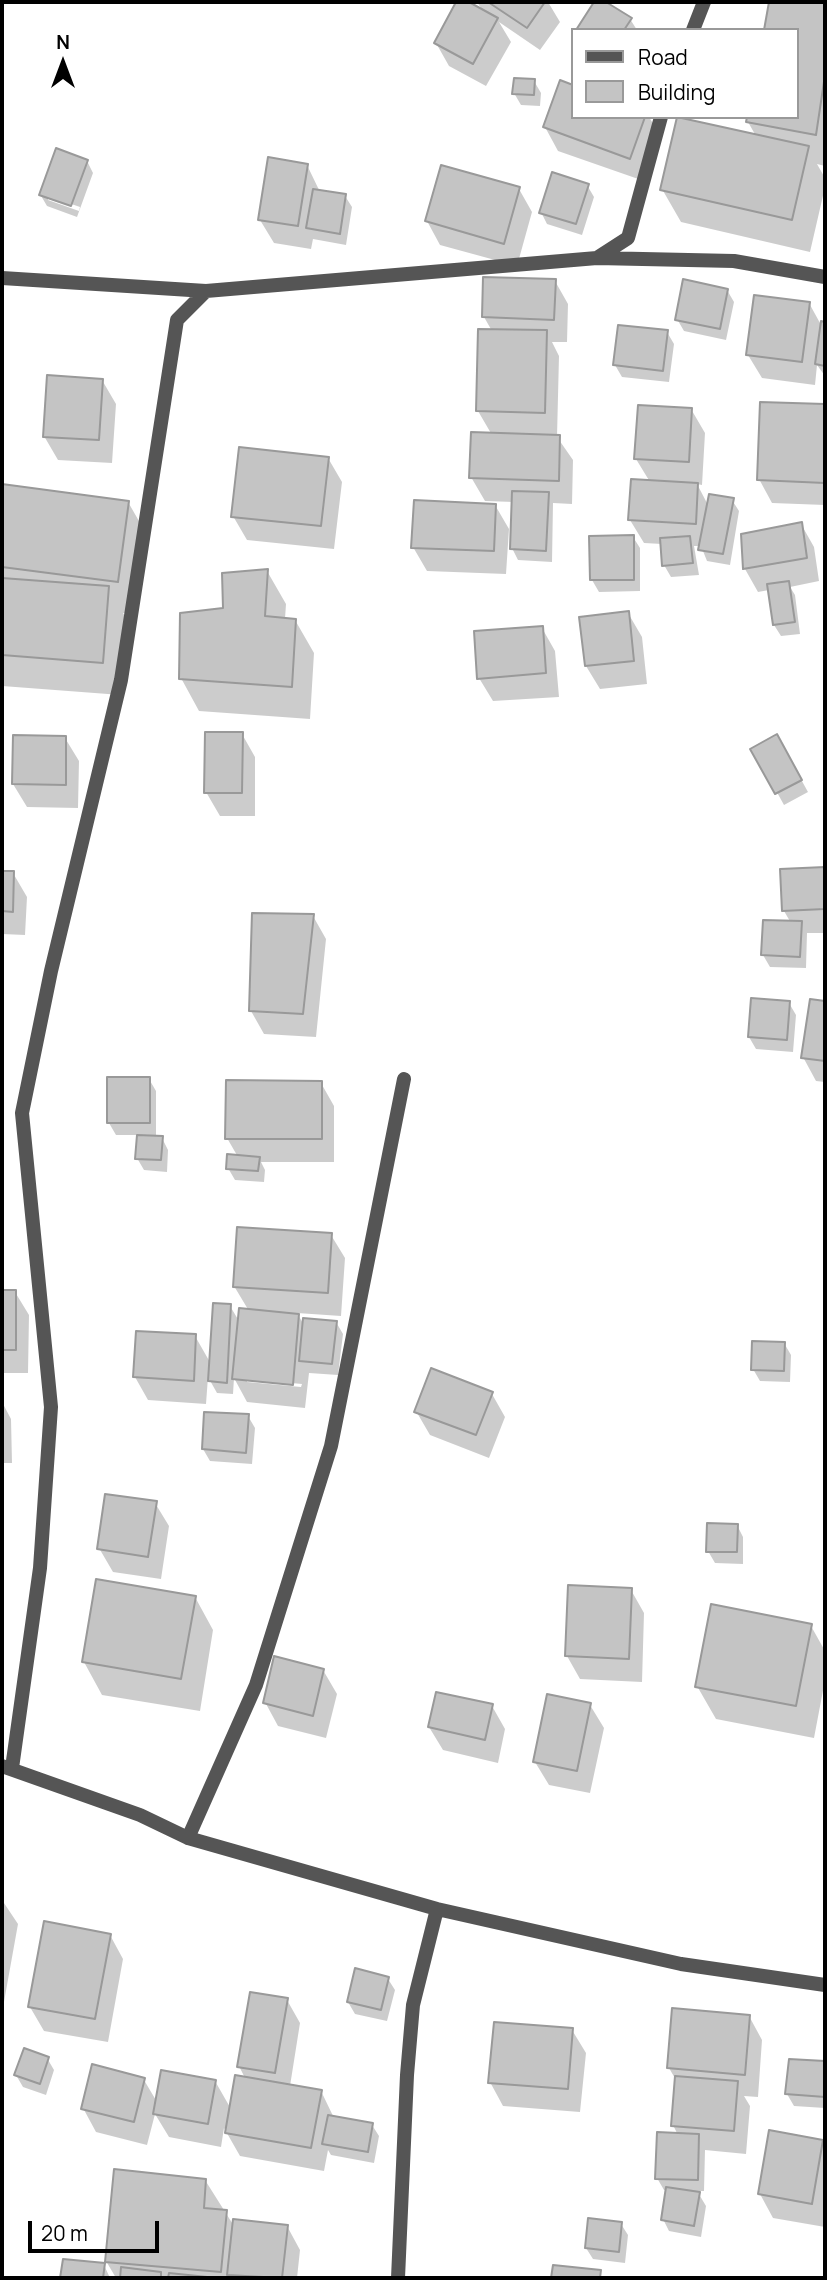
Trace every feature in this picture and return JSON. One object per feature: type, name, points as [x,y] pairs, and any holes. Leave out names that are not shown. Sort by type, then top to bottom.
[{"type":"street","points":[[694,28],[704,2]]},
{"type":"street","points":[[597,258],[628,238],[661,119]]},
{"type":"street","points":[[2,278],[206,291],[597,258],[734,261],[825,278]]},
{"type":"street","points":[[206,291],[177,320],[121,680],[51,971],[22,1113],[51,1406],[40,1568],[7,1767],[140,1815],[188,1838],[437,1909],[681,1964],[825,1985]]},
{"type":"street","points":[[188,1838],[256,1685],[331,1446],[404,1079]]},
{"type":"street","points":[[398,2278],[407,2075],[413,2004],[437,1909]]},
{"type":"building","points":[[456,2],[469,2],[498,18],[473,64],[434,43]]},
{"type":"building","points":[[488,2],[545,2],[527,28]]},
{"type":"building","points":[[594,2],[606,2],[632,18],[625,28],[577,28]]},
{"type":"building","points":[[769,2],[825,2],[825,75],[816,135],[746,122],[747,119],[799,119],[799,28],[764,28]]},
{"type":"building","points":[[514,78],[535,79],[534,95],[512,94]]},
{"type":"building","points":[[560,80],[572,85],[572,119],[644,119],[630,159],[543,127]]},
{"type":"building","points":[[677,119],[809,146],[792,220],[660,190]]},
{"type":"building","points":[[56,148],[88,160],[71,206],[39,195]]},
{"type":"building","points":[[268,157],[308,164],[298,226],[258,220]]},
{"type":"building","points":[[441,165],[520,187],[504,244],[425,221]]},
{"type":"building","points":[[552,172],[589,184],[576,224],[539,213]]},
{"type":"building","points":[[313,189],[346,194],[340,234],[306,228]]},
{"type":"building","points":[[483,277],[556,279],[554,320],[482,317]]},
{"type":"building","points":[[683,279],[728,289],[720,329],[675,320]]},
{"type":"building","points":[[754,295],[810,302],[802,362],[746,355]]},
{"type":"building","points":[[821,321],[825,322],[825,366],[815,364]]},
{"type":"building","points":[[618,325],[668,330],[663,371],[613,365]]},
{"type":"building","points":[[478,329],[547,330],[545,413],[476,411]]},
{"type":"building","points":[[47,375],[103,379],[99,440],[43,437]]},
{"type":"building","points":[[760,402],[825,404],[825,483],[757,480]]},
{"type":"building","points":[[638,405],[692,408],[689,462],[634,459]]},
{"type":"building","points":[[471,432],[560,435],[559,481],[469,478]]},
{"type":"building","points":[[239,447],[329,457],[321,526],[231,517]]},
{"type":"building","points":[[631,479],[698,483],[696,524],[628,520]]},
{"type":"building","points":[[2,484],[129,501],[118,582],[2,567]]},
{"type":"building","points":[[512,491],[549,492],[546,551],[510,549]]},
{"type":"building","points":[[709,494],[734,498],[723,554],[698,550]]},
{"type":"building","points":[[414,500],[496,504],[494,551],[411,548]]},
{"type":"building","points":[[802,522],[807,558],[743,569],[741,534]]},
{"type":"building","points":[[634,535],[634,580],[590,580],[589,536]]},
{"type":"building","points":[[690,536],[693,563],[662,566],[660,538]]},
{"type":"building","points":[[268,569],[265,616],[296,619],[292,687],[179,679],[180,613],[223,608],[222,573]]},
{"type":"building","points":[[2,578],[109,586],[103,663],[2,655]]},
{"type":"building","points":[[789,581],[795,622],[773,625],[767,584]]},
{"type":"building","points":[[629,611],[634,661],[585,666],[579,617]]},
{"type":"building","points":[[543,626],[546,673],[477,679],[474,631]]},
{"type":"building","points":[[205,732],[243,732],[242,793],[204,793]]},
{"type":"building","points":[[777,734],[802,780],[775,794],[750,749]]},
{"type":"building","points":[[13,735],[66,736],[66,785],[12,784]]},
{"type":"building","points":[[825,867],[825,909],[782,911],[780,869]]},
{"type":"building","points":[[2,871],[14,871],[13,912],[2,911]]},
{"type":"building","points":[[252,913],[314,914],[303,1014],[249,1011]]},
{"type":"building","points":[[763,920],[802,921],[800,957],[761,955]]},
{"type":"building","points":[[751,998],[790,1001],[787,1040],[748,1037]]},
{"type":"building","points":[[810,999],[825,1001],[825,1061],[801,1058]]},
{"type":"building","points":[[107,1077],[150,1077],[150,1123],[107,1123]]},
{"type":"building","points":[[226,1080],[322,1081],[322,1139],[225,1139]]},
{"type":"building","points":[[137,1135],[163,1136],[161,1160],[135,1159]]},
{"type":"building","points":[[227,1154],[260,1157],[258,1171],[226,1169]]},
{"type":"building","points":[[237,1227],[332,1233],[328,1293],[233,1287]]},
{"type":"building","points":[[2,1290],[16,1290],[16,1350],[2,1350]]},
{"type":"building","points":[[213,1303],[231,1304],[227,1383],[208,1381]]},
{"type":"building","points":[[239,1308],[299,1314],[293,1385],[232,1379]]},
{"type":"building","points":[[303,1318],[337,1321],[332,1364],[299,1361]]},
{"type":"building","points":[[136,1331],[196,1334],[194,1381],[133,1377]]},
{"type":"building","points":[[752,1341],[785,1342],[784,1371],[751,1370]]},
{"type":"building","points":[[431,1368],[493,1392],[476,1435],[414,1412]]},
{"type":"building","points":[[204,1412],[249,1414],[246,1453],[202,1449]]},
{"type":"building","points":[[105,1494],[157,1501],[148,1557],[97,1549]]},
{"type":"building","points":[[707,1523],[738,1524],[737,1552],[706,1552]]},
{"type":"building","points":[[96,1579],[196,1596],[181,1679],[82,1662]]},
{"type":"building","points":[[568,1585],[632,1588],[629,1659],[565,1656]]},
{"type":"building","points":[[711,1604],[812,1624],[796,1706],[695,1687]]},
{"type":"building","points":[[274,1656],[324,1669],[313,1716],[263,1703]]},
{"type":"building","points":[[436,1692],[493,1704],[485,1740],[428,1727]]},
{"type":"building","points":[[547,1694],[591,1703],[577,1771],[533,1762]]},
{"type":"building","points":[[44,1921],[111,1934],[95,2019],[28,2007]]},
{"type":"building","points":[[355,1968],[389,1977],[381,2010],[347,2002]]},
{"type":"building","points":[[250,1992],[288,1998],[275,2073],[237,2067]]},
{"type":"building","points":[[672,2008],[750,2015],[745,2075],[667,2068]]},
{"type":"building","points":[[494,2022],[573,2028],[568,2089],[488,2083]]},
{"type":"building","points":[[24,2048],[49,2057],[40,2084],[14,2075]]},
{"type":"building","points":[[789,2059],[825,2061],[825,2097],[785,2094]]},
{"type":"building","points":[[92,2064],[145,2078],[134,2122],[81,2109]]},
{"type":"building","points":[[161,2070],[216,2080],[208,2124],[153,2114]]},
{"type":"building","points":[[235,2075],[322,2090],[311,2148],[225,2133]]},
{"type":"building","points":[[675,2076],[738,2081],[734,2131],[671,2126]]},
{"type":"building","points":[[328,2115],[373,2123],[368,2152],[322,2144]]},
{"type":"building","points":[[769,2130],[823,2140],[812,2204],[758,2194]]},
{"type":"building","points":[[657,2132],[699,2134],[698,2180],[655,2179]]},
{"type":"building","points":[[114,2169],[206,2179],[204,2208],[227,2210],[221,2272],[105,2262]]},
{"type":"building","points":[[666,2187],[700,2192],[694,2226],[661,2220]]},
{"type":"building","points":[[588,2218],[622,2222],[619,2252],[585,2248]]},
{"type":"building","points":[[233,2219],[288,2225],[282,2278],[227,2275]]},
{"type":"building","points":[[63,2259],[105,2263],[103,2278],[60,2278]]},
{"type":"building","points":[[553,2265],[601,2270],[600,2278],[551,2278]]},
{"type":"building","points":[[121,2267],[161,2272],[161,2278],[120,2278]]},
{"type":"building","points":[[169,2273],[217,2278],[168,2278]]}]
